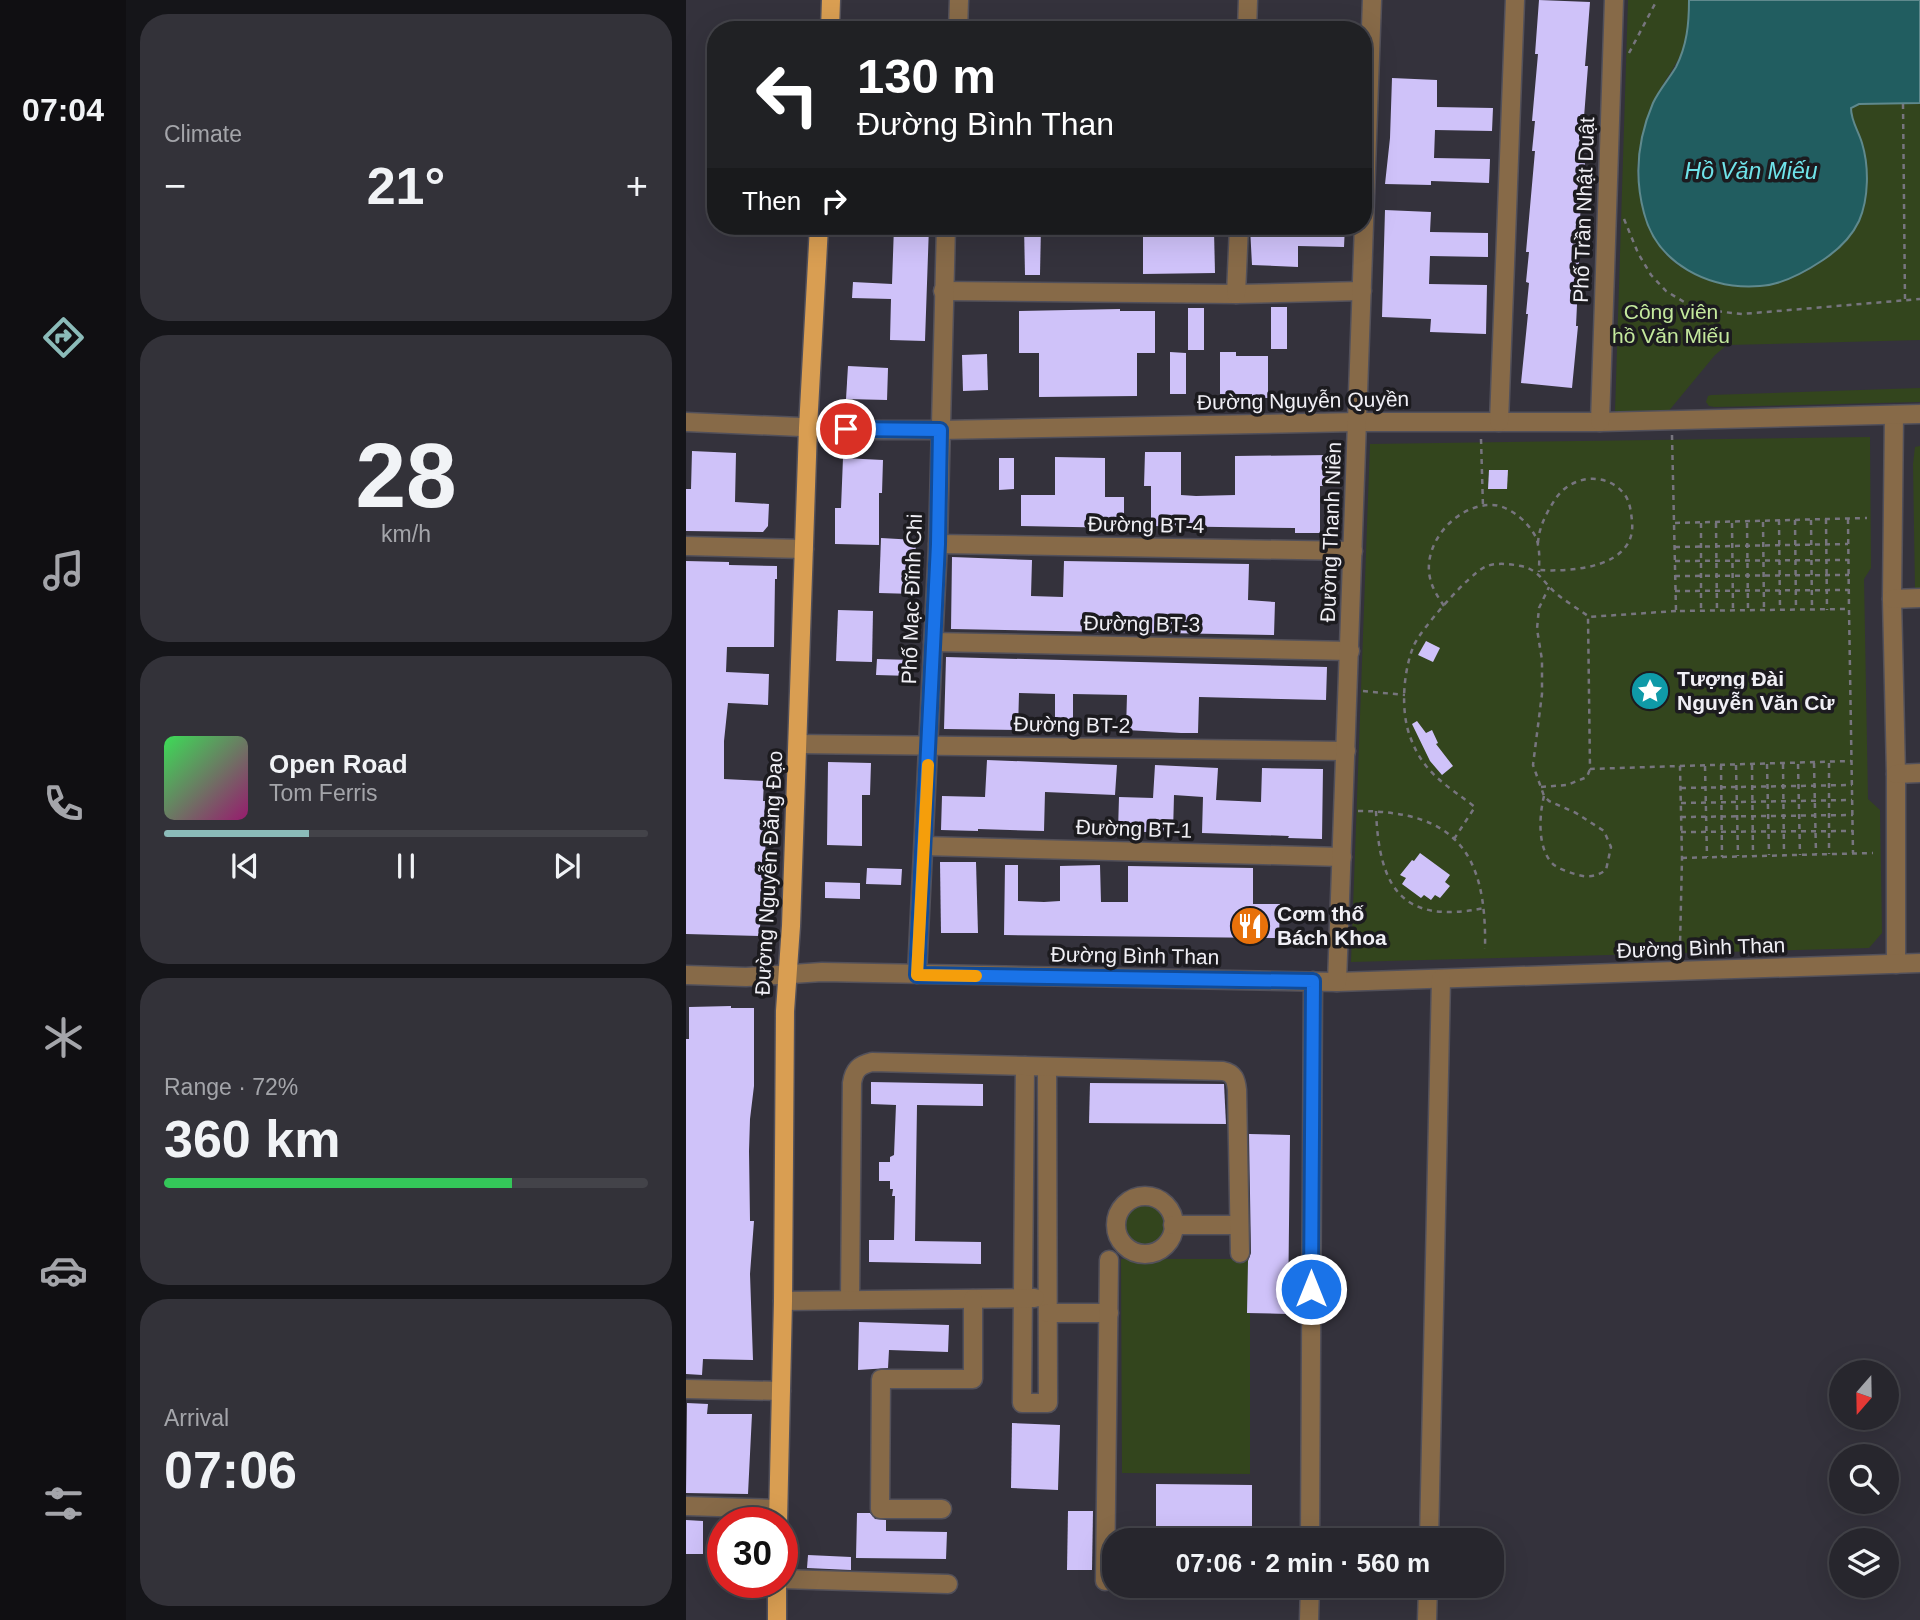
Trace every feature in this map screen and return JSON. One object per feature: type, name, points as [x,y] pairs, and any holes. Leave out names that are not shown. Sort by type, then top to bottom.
[{"type":"main road","points":[[830,21],[831,0]]},
{"type":"main road","name":"Đường Nguyễn Đăng Đạo","points":[[778,1507],[785,1011],[798,744],[808,428],[819,235]]},
{"type":"main road","points":[[776,1620],[777,1598]]},
{"type":"street","points":[[959,21],[960,0]]},
{"type":"street","points":[[1247,21],[1248,0]]},
{"type":"street","name":"Đường Thanh Niên","points":[[1372,26],[1373,0]]},
{"type":"street","points":[[1499,422],[1515,0]]},
{"type":"street","name":"Phố Trần Nhật Duật","points":[[1601,422],[1614,0]]},
{"type":"street","name":"Phố Mạc Đĩnh Chi","points":[[917,975],[938,544],[946,235]]},
{"type":"street","points":[[1236,294],[1239,235]]},
{"type":"street","name":"Đường Thanh Niên","points":[[1337,982],[1364,235]]},
{"type":"street","points":[[943,292],[1236,294],[1362,291]]},
{"type":"street","name":"Đường Nguyễn Quyền","points":[[686,422],[808,428],[940,430],[1357,422],[1601,422],[1920,414]]},
{"type":"street","points":[[1894,415],[1892,598],[1896,964]]},
{"type":"street","name":"Đường BT-4","points":[[938,544],[1353,551]]},
{"type":"street","points":[[686,546],[804,550]]},
{"type":"street","points":[[1892,598],[1920,598]]},
{"type":"street","name":"Đường BT-3","points":[[933,642],[1350,650]]},
{"type":"street","name":"Đường BT-2","points":[[798,744],[1346,751]]},
{"type":"street","points":[[1896,774],[1920,773]]},
{"type":"street","name":"Đường BT-1","points":[[924,846],[1342,857]]},
{"type":"street","name":"Đường Bình Than","points":[[686,975],[746,976],[788,973],[1337,982],[1920,963]]},
{"type":"street","points":[[1429,1528],[1441,979]]},
{"type":"street","points":[[1310,1528],[1313,981]]},
{"type":"street","points":[[850,1300],[853,1074],[858,1067],[872,1062],[1223,1071],[1230,1074],[1235,1079],[1237,1090],[1240,1253]]},
{"type":"street","points":[[1025,1066],[1022,1403],[1048,1404],[1047,1067]]},
{"type":"street","points":[[1173,1226],[1239,1225]]},
{"type":"street","points":[[1106,1528],[1109,1260]]},
{"type":"street","points":[[783,1301],[1023,1298],[1048,1305],[1108,1312]]},
{"type":"street","points":[[942,1509],[880,1508],[881,1379],[973,1379],[974,1299]]},
{"type":"street","points":[[686,1389],[781,1391]]},
{"type":"street","points":[[686,1506],[707,1508]]},
{"type":"street","points":[[798,1579],[948,1584]]},
{"type":"street","points":[[1309,1620],[1310,1598]]},
{"type":"street","points":[[1427,1620],[1428,1598]]},
{"type":"path","points":[[1626,58],[1657,0]]},
{"type":"path","points":[[1903,104],[1905,300]]},
{"type":"path","points":[[1620,212],[1651,275],[1666,291],[1689,305],[1705,310],[1742,314],[1920,299]]},
{"type":"path","points":[[1672,435],[1676,611]]},
{"type":"path","points":[[1481,439],[1483,507]]},
{"type":"path","points":[[1454,839],[1475,807],[1445,786],[1419,756],[1410,739],[1405,695],[1414,644],[1444,606],[1475,573],[1487,565],[1502,564],[1539,572],[1571,571],[1604,563],[1620,552],[1632,526],[1628,500],[1624,493],[1605,481],[1582,479],[1570,483],[1560,492],[1539,532],[1539,572],[1549,587],[1588,617],[1676,611],[1849,609]]},
{"type":"path","points":[[1444,606],[1430,580],[1429,565],[1432,548],[1444,528],[1457,517],[1493,505],[1518,515],[1532,530],[1538,543]]},
{"type":"path","points":[[1826,519],[1827,610]]},
{"type":"path","points":[[1848,519],[1853,853]]},
{"type":"path","points":[[1674,523],[1867,519]]},
{"type":"path","points":[[1779,520],[1780,610]]},
{"type":"path","points":[[1796,520],[1796,610]]},
{"type":"path","points":[[1811,520],[1812,610]]},
{"type":"path","points":[[1732,521],[1733,610]]},
{"type":"path","points":[[1747,521],[1748,610]]},
{"type":"path","points":[[1763,521],[1764,610]]},
{"type":"path","points":[[1700,522],[1702,611]]},
{"type":"path","points":[[1716,522],[1717,611]]},
{"type":"path","points":[[1675,547],[1848,544]]},
{"type":"path","points":[[1675,561],[1849,560]]},
{"type":"path","points":[[1675,576],[1849,575]]},
{"type":"path","points":[[1544,796],[1541,836],[1553,864],[1581,877],[1595,876],[1606,870],[1611,847],[1604,831],[1576,813],[1549,802],[1544,796],[1533,765],[1542,694],[1538,608],[1549,587]]},
{"type":"path","points":[[1675,591],[1849,590]]},
{"type":"path","points":[[1541,787],[1578,782],[1587,777],[1590,769],[1588,617]]},
{"type":"path","points":[[1348,690],[1405,695]]},
{"type":"path","points":[[1829,761],[1829,854]]},
{"type":"path","points":[[1590,769],[1852,761]]},
{"type":"path","points":[[1798,762],[1800,855]]},
{"type":"path","points":[[1814,762],[1816,854]]},
{"type":"path","points":[[1767,763],[1769,855]]},
{"type":"path","points":[[1783,763],[1784,855]]},
{"type":"path","points":[[1736,764],[1738,856]]},
{"type":"path","points":[[1752,764],[1753,856]]},
{"type":"path","points":[[1705,765],[1707,857]]},
{"type":"path","points":[[1721,765],[1722,857]]},
{"type":"path","points":[[1680,766],[1680,947]]},
{"type":"path","points":[[1680,788],[1852,785]]},
{"type":"path","points":[[1681,803],[1852,800]]},
{"type":"path","points":[[1355,811],[1386,811],[1427,822],[1454,839],[1470,857],[1480,880],[1485,908],[1485,949]]},
{"type":"path","points":[[1377,811],[1377,831],[1383,865],[1399,894],[1409,903],[1445,914],[1485,908]]},
{"type":"path","points":[[1681,817],[1853,815]]},
{"type":"path","points":[[1681,832],[1853,831]]},
{"type":"path","points":[[1682,858],[1873,853]]},
{"type":"green space","name":"Công viên hồ Văn Miếu","points":[[1628,0],[1689,0],[1690,24],[1686,42],[1650,111],[1641,141],[1637,172],[1645,206],[1663,251],[1682,268],[1707,279],[1747,286],[1776,283],[1808,270],[1837,249],[1858,221],[1867,180],[1866,163],[1851,108],[1859,104],[1920,103],[1920,340],[1727,345],[1715,355],[1667,413],[1615,413]]},
{"type":"green space","points":[[1920,388],[1920,402],[1715,407],[1706,402],[1711,395]]},
{"type":"green space","points":[[1870,437],[1871,568],[1864,579],[1868,799],[1880,810],[1882,933],[1869,948],[1351,962],[1370,444]]},
{"type":"green space","points":[[1920,446],[1920,589],[1915,589],[1913,464],[1915,447]]},
{"type":"green space","points":[[1145,1201],[1162,1208],[1169,1225],[1162,1242],[1145,1249],[1128,1242],[1121,1225],[1128,1208]]},
{"type":"green space","points":[[1121,1259],[1250,1259],[1250,1474],[1122,1473]]},
{"type":"water","name":"Hồ Văn Miếu","points":[[1689,0],[1920,0],[1920,103],[1859,104],[1851,108],[1867,172],[1865,202],[1859,221],[1848,238],[1829,256],[1801,273],[1777,283],[1741,286],[1704,278],[1688,270],[1673,260],[1660,246],[1644,213],[1638,171],[1641,143],[1653,103],[1683,51]]},
{"type":"building","points":[[1539,0],[1590,2],[1583,130],[1582,163],[1585,163],[1576,262],[1579,262],[1578,326],[1572,388],[1521,383],[1528,314],[1529,283],[1526,282],[1529,252],[1526,252],[1535,151],[1532,151],[1535,121],[1532,121],[1538,54],[1535,54]]},
{"type":"building","points":[[1392,78],[1437,80],[1437,107],[1493,108],[1492,131],[1435,130],[1434,158],[1490,159],[1489,183],[1431,181],[1431,185],[1385,184]]},
{"type":"building","points":[[1385,210],[1431,212],[1430,232],[1488,233],[1488,257],[1430,256],[1429,284],[1487,285],[1486,334],[1430,332],[1431,319],[1382,317]]},
{"type":"building","points":[[894,235],[929,235],[925,341],[890,340],[891,299],[852,298],[853,282],[892,284]]},
{"type":"building","points":[[1024,235],[1041,235],[1040,275],[1025,275]]},
{"type":"building","points":[[1143,235],[1214,235],[1215,273],[1143,274]]},
{"type":"building","points":[[1250,235],[1345,235],[1344,247],[1298,246],[1298,267],[1252,265]]},
{"type":"building","points":[[1271,307],[1287,307],[1287,349],[1271,349]]},
{"type":"building","points":[[1188,308],[1204,308],[1204,350],[1188,350]]},
{"type":"building","points":[[1019,311],[1155,311],[1155,353],[1137,353],[1137,396],[1039,397],[1039,353],[1019,353]]},
{"type":"building","points":[[1170,352],[1186,353],[1186,394],[1170,394]]},
{"type":"building","points":[[1220,352],[1236,352],[1236,356],[1268,356],[1268,398],[1252,398],[1252,394],[1220,394]]},
{"type":"building","points":[[987,354],[988,390],[963,391],[962,355]]},
{"type":"building","points":[[848,366],[888,368],[887,400],[846,399]]},
{"type":"building","points":[[692,451],[736,453],[735,502],[769,504],[768,526],[763,532],[686,531],[686,489],[691,489]]},
{"type":"building","points":[[1145,452],[1181,452],[1181,495],[1196,496],[1235,495],[1235,456],[1330,455],[1330,486],[1320,486],[1320,533],[1295,533],[1295,528],[1151,526],[1151,486],[1144,486]]},
{"type":"building","points":[[1055,457],[1105,458],[1105,497],[1124,497],[1124,528],[1021,526],[1021,495],[1055,495]]},
{"type":"building","points":[[843,458],[883,460],[882,493],[879,493],[879,545],[835,544],[835,508],[841,508]]},
{"type":"building","points":[[999,458],[1014,458],[1014,489],[999,490]]},
{"type":"building","points":[[1489,470],[1508,470],[1507,489],[1488,489]]},
{"type":"building","points":[[881,538],[916,540],[914,594],[879,593]]},
{"type":"building","points":[[952,557],[1032,560],[1031,596],[1063,597],[1064,561],[1249,564],[1248,600],[1275,602],[1274,635],[951,629]]},
{"type":"building","points":[[686,561],[777,566],[774,647],[727,647],[726,672],[769,674],[768,705],[728,703],[724,741],[724,779],[764,781],[764,890],[759,936],[686,934]]},
{"type":"building","points":[[838,610],[873,611],[872,662],[836,661]]},
{"type":"building","points":[[1426,641],[1440,648],[1433,662],[1418,655]]},
{"type":"building","points":[[946,657],[1327,667],[1326,700],[1199,697],[1198,733],[1181,733],[1126,730],[1127,695],[1073,694],[1073,732],[1059,732],[1059,718],[1055,718],[1055,694],[1019,693],[1018,730],[944,729]]},
{"type":"building","points":[[877,659],[912,660],[911,676],[876,675]]},
{"type":"building","points":[[1417,721],[1426,733],[1432,730],[1438,743],[1436,744],[1453,766],[1442,775],[1430,761],[1412,724]]},
{"type":"building","points":[[987,760],[1117,765],[1115,795],[1045,792],[1044,831],[941,830],[942,796],[985,797]]},
{"type":"building","points":[[828,762],[871,763],[870,795],[862,795],[862,846],[827,845]]},
{"type":"building","points":[[1155,765],[1218,768],[1216,800],[1261,802],[1262,768],[1323,769],[1322,839],[1202,833],[1203,797],[1174,795],[1173,833],[1118,831],[1119,797],[1153,798]]},
{"type":"building","points":[[1420,853],[1450,875],[1445,882],[1450,886],[1440,898],[1435,895],[1431,900],[1424,895],[1421,898],[1402,884],[1406,878],[1400,875]]},
{"type":"building","points":[[940,862],[976,862],[978,933],[941,933]]},
{"type":"building","points":[[1005,865],[1018,865],[1018,901],[1044,902],[1060,901],[1060,866],[1100,865],[1101,902],[1128,902],[1128,866],[1253,868],[1253,904],[1280,904],[1279,938],[1004,935]]},
{"type":"building","points":[[867,868],[902,869],[901,885],[866,884]]},
{"type":"building","points":[[825,882],[860,883],[860,899],[825,898]]},
{"type":"building","points":[[689,1007],[754,1008],[754,1086],[749,1151],[750,1221],[754,1221],[750,1274],[753,1360],[703,1359],[702,1375],[686,1374],[686,1039],[689,1039]]},
{"type":"building","points":[[871,1082],[983,1084],[983,1106],[917,1105],[915,1241],[981,1242],[981,1264],[869,1262],[869,1240],[894,1240],[895,1196],[892,1196],[890,1181],[879,1181],[879,1162],[890,1162],[890,1157],[894,1155],[896,1105],[871,1104]]},
{"type":"building","points":[[1090,1083],[1224,1084],[1226,1124],[1089,1123]]},
{"type":"building","points":[[1249,1134],[1290,1135],[1288,1314],[1247,1313],[1248,1261],[1251,1253]]},
{"type":"building","points":[[859,1322],[949,1325],[948,1352],[889,1350],[888,1368],[858,1370]]},
{"type":"building","points":[[687,1403],[708,1404],[707,1414],[752,1414],[748,1494],[686,1493]]},
{"type":"building","points":[[1012,1423],[1060,1425],[1058,1490],[1011,1488]]},
{"type":"building","points":[[1156,1484],[1252,1485],[1252,1528],[1156,1528]]},
{"type":"building","points":[[1068,1511],[1093,1511],[1092,1570],[1067,1570]]},
{"type":"building","points":[[857,1513],[870,1513],[875,1519],[886,1520],[886,1531],[947,1532],[946,1559],[856,1558]]},
{"type":"building","points":[[686,1520],[703,1521],[703,1554],[686,1554]]},
{"type":"building","points":[[808,1555],[851,1557],[851,1570],[807,1568]]},
{"type":"slow traffic","points":[[928,765],[917,975],[976,976]]},
{"type":"place","name":"Tượng Đài Nguyễn Văn Cừ","points":[[1650,691]]},
{"type":"place","name":"Cơm thố Bách Khoa","points":[[1250,926]]},
{"type":"route","points":[[846,429],[940,430],[938,544],[917,975],[1313,981],[1311,1289]]}]
